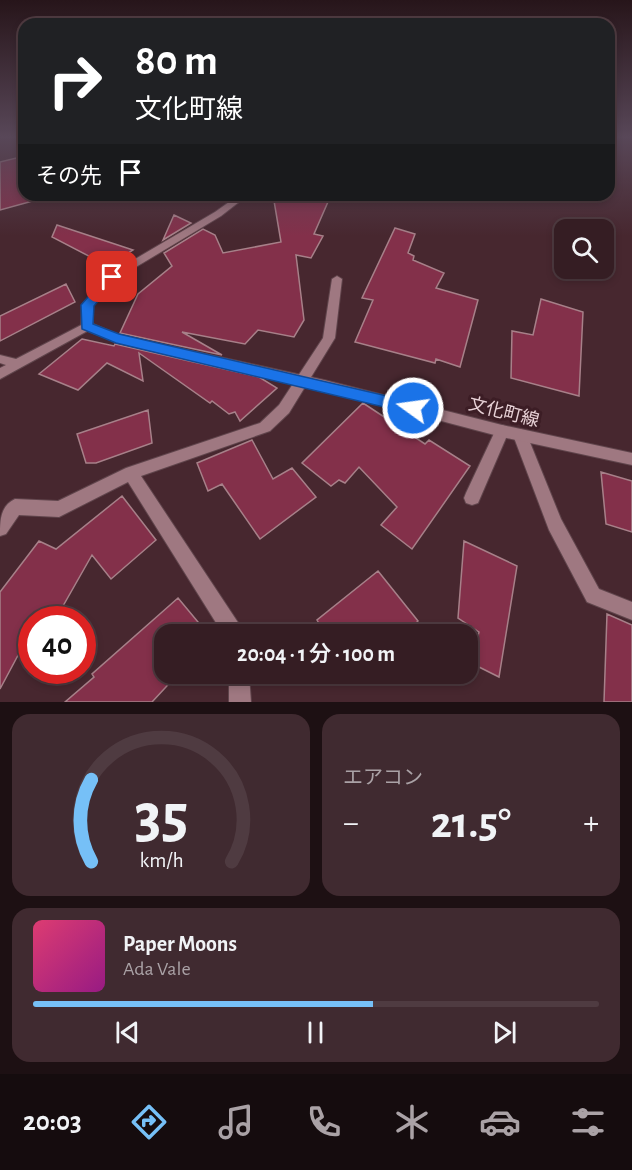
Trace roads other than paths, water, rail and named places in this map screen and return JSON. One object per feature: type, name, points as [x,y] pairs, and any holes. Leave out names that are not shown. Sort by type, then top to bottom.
[{"type":"street","points":[[0,374],[87,326],[87,305],[112,277],[236,201]]},
{"type":"street","points":[[0,528],[15,507],[59,509],[131,473],[265,427],[284,408],[329,338],[337,279]]},
{"type":"street","name":"文化町線","points":[[87,326],[116,338],[303,381],[502,431],[632,459]]},
{"type":"street","points":[[0,359],[16,364]]},
{"type":"street","points":[[472,498],[502,431]]},
{"type":"street","points":[[520,435],[555,524],[592,596],[632,611]]},
{"type":"street","points":[[131,473],[228,624]]},
{"type":"street","points":[[239,684],[240,702]]}]
